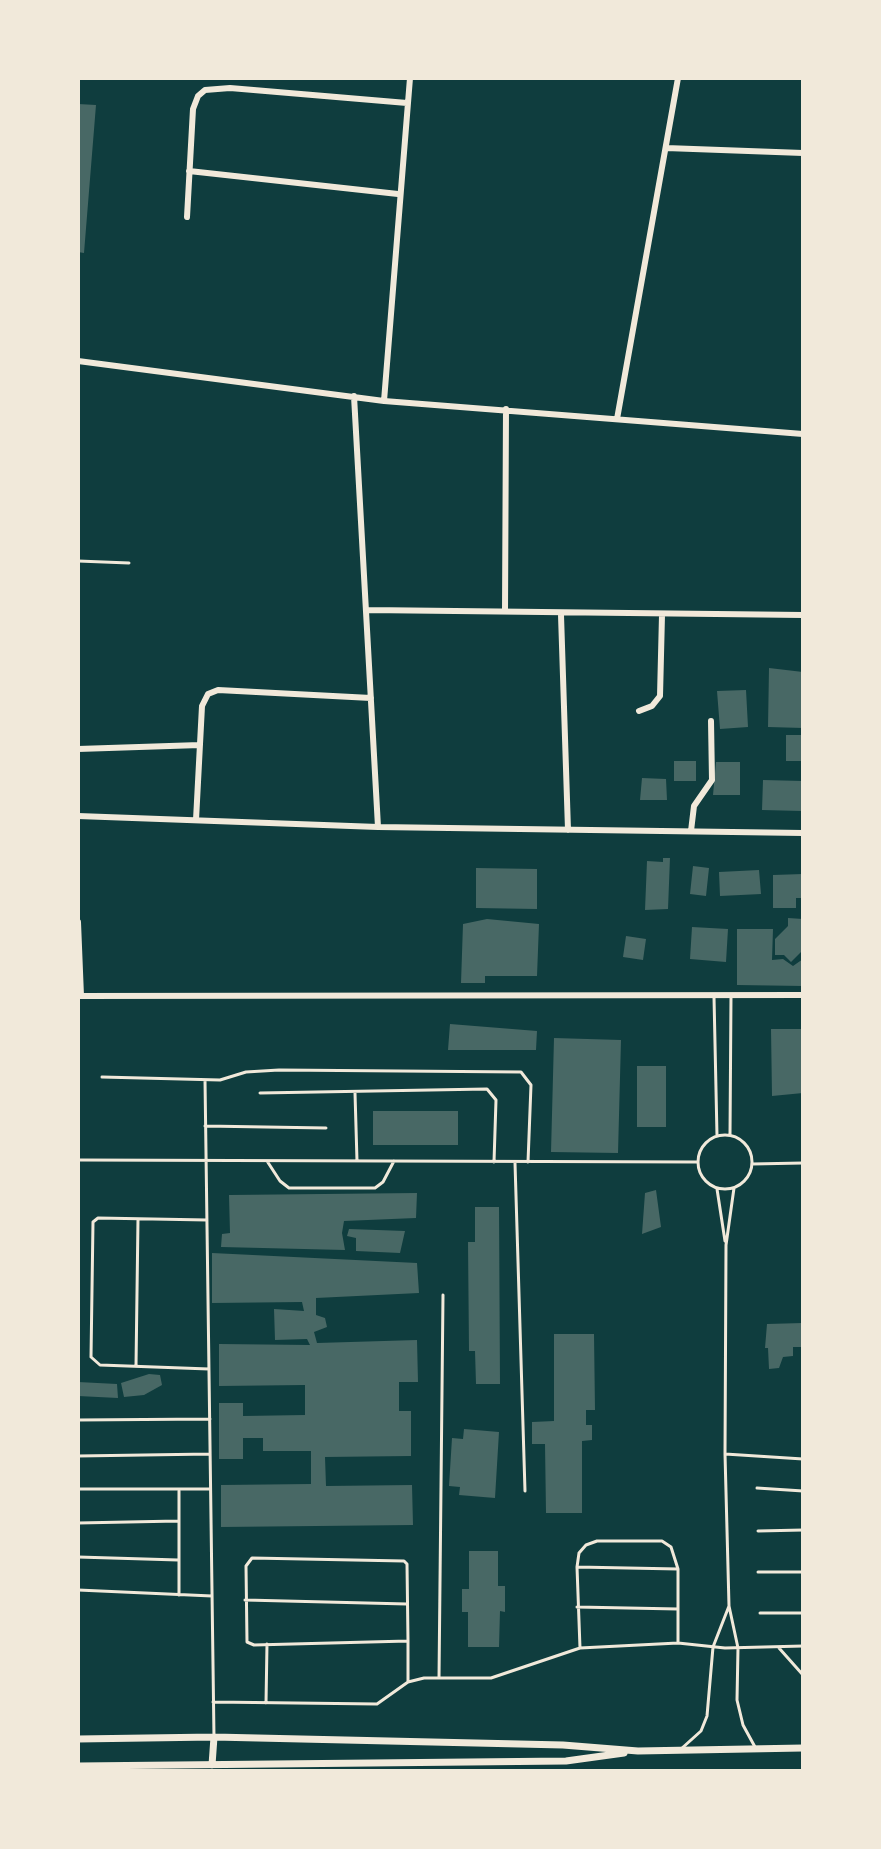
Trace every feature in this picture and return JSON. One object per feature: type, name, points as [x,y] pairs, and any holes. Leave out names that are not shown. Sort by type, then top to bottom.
[{"type":"street","points":[[384,401],[398,194],[410,78]]},
{"type":"street","points":[[617,419],[678,78]]},
{"type":"street","points":[[187,217],[193,109],[198,96],[205,90],[230,88],[407,103]]},
{"type":"street","points":[[666,148],[803,153]]},
{"type":"street","points":[[189,171],[398,194]]},
{"type":"street","points":[[78,361],[384,401],[803,434]]},
{"type":"street","points":[[354,396],[378,827]]},
{"type":"street","points":[[505,611],[506,409]]},
{"type":"street","points":[[368,610],[505,611],[561,615],[803,615]]},
{"type":"street","points":[[561,615],[568,830]]},
{"type":"street","points":[[639,711],[652,706],[660,696],[662,615]]},
{"type":"street","points":[[196,820],[203,701],[212,691],[371,698]]},
{"type":"street","points":[[691,831],[694,806],[712,780],[711,721]]},
{"type":"street","points":[[78,749],[200,745]]},
{"type":"street","points":[[78,816],[378,827],[803,833]]},
{"type":"street","points":[[78,922],[79,996],[803,995]]},
{"type":"street","points":[[78,1739],[214,1737],[563,1745],[638,1751],[803,1748]]},
{"type":"street","points":[[212,1765],[214,1737]]},
{"type":"street","points":[[78,1766],[401,1768],[566,1761],[638,1751]]},
{"type":"lane","points":[[78,561],[129,563]]},
{"type":"lane","points":[[730,1135],[731,996]]},
{"type":"lane","points":[[714,997],[717,1136]]},
{"type":"lane","points":[[102,1077],[205,1080],[279,1070],[521,1072],[531,1085],[528,1162]]},
{"type":"lane","points":[[205,1080],[214,1737]]},
{"type":"lane","points":[[260,1093],[492,1091],[496,1100],[494,1162]]},
{"type":"lane","points":[[355,1092],[357,1161]]},
{"type":"lane","points":[[205,1126],[326,1128]]},
{"type":"lane","points":[[730,1135],[744,1142],[752,1164],[746,1179],[734,1188],[717,1188],[703,1179],[697,1162],[703,1145],[717,1136],[730,1135]]},
{"type":"lane","points":[[78,1160],[697,1162]]},
{"type":"lane","points":[[267,1161],[280,1181],[289,1188],[379,1186],[394,1161]]},
{"type":"lane","points":[[515,1162],[525,1491]]},
{"type":"lane","points":[[752,1164],[803,1163]]},
{"type":"lane","points":[[717,1188],[726,1245]]},
{"type":"lane","points":[[734,1188],[726,1245],[725,1454],[729,1606],[738,1648],[737,1700],[743,1725],[755,1748]]},
{"type":"lane","points":[[207,1220],[98,1218],[91,1226],[91,1357],[100,1365],[209,1369]]},
{"type":"lane","points":[[136,1366],[138,1219]]},
{"type":"lane","points":[[439,1678],[443,1295]]},
{"type":"lane","points":[[78,1420],[210,1419]]},
{"type":"lane","points":[[78,1456],[210,1454]]},
{"type":"lane","points":[[725,1454],[803,1459]]},
{"type":"lane","points":[[757,1488],[803,1491]]},
{"type":"lane","points":[[78,1489],[211,1489]]},
{"type":"lane","points":[[179,1489],[179,1595]]},
{"type":"lane","points":[[78,1523],[179,1521]]},
{"type":"lane","points":[[758,1531],[803,1530]]},
{"type":"lane","points":[[580,1648],[577,1567],[579,1553],[590,1543],[662,1541],[674,1552],[678,1569],[678,1643]]},
{"type":"lane","points":[[78,1557],[179,1560]]},
{"type":"lane","points":[[408,1641],[254,1645],[245,1637],[246,1566],[252,1558],[396,1559],[407,1564],[408,1641],[408,1682]]},
{"type":"lane","points":[[577,1567],[678,1569]]},
{"type":"lane","points":[[758,1572],[803,1572]]},
{"type":"lane","points":[[78,1590],[212,1596]]},
{"type":"lane","points":[[245,1600],[407,1604]]},
{"type":"lane","points":[[679,1750],[701,1731],[707,1716],[713,1647],[729,1606]]},
{"type":"lane","points":[[577,1607],[679,1609]]},
{"type":"lane","points":[[760,1613],[803,1613]]},
{"type":"lane","points":[[213,1702],[377,1704],[408,1682],[509,1675],[580,1648],[678,1643],[738,1648],[803,1646]]},
{"type":"lane","points":[[266,1703],[267,1644]]},
{"type":"lane","points":[[778,1646],[803,1675]]},
{"type":"building","points":[[78,104],[96,105],[84,253],[78,252]]},
{"type":"building","points":[[769,668],[803,672],[803,728],[768,727]]},
{"type":"building","points":[[746,690],[748,727],[720,729],[717,691]]},
{"type":"building","points":[[786,735],[803,735],[803,761],[786,761]]},
{"type":"building","points":[[674,761],[696,761],[696,781],[674,781]]},
{"type":"building","points":[[716,762],[740,762],[740,795],[713,795]]},
{"type":"building","points":[[642,778],[666,779],[667,800],[640,800]]},
{"type":"building","points":[[763,780],[803,781],[802,811],[762,810]]},
{"type":"building","points":[[663,858],[670,858],[668,909],[645,910],[647,861],[663,862]]},
{"type":"building","points":[[693,866],[709,868],[706,896],[690,894]]},
{"type":"building","points":[[476,868],[537,869],[537,909],[476,908]]},
{"type":"building","points":[[759,870],[761,894],[720,896],[719,872]]},
{"type":"building","points":[[803,874],[803,898],[796,898],[796,908],[773,908],[773,875]]},
{"type":"building","points":[[788,918],[803,919],[803,950],[791,962],[784,955],[775,955],[775,939],[788,926]]},
{"type":"building","points":[[487,919],[539,924],[537,976],[485,976],[485,983],[461,983],[463,924]]},
{"type":"building","points":[[692,927],[728,929],[726,962],[690,959]]},
{"type":"building","points":[[737,929],[773,929],[772,960],[783,959],[793,966],[803,959],[803,986],[737,985]]},
{"type":"building","points":[[626,936],[646,939],[643,960],[623,957]]},
{"type":"building","points":[[450,1024],[537,1031],[536,1050],[448,1050]]},
{"type":"building","points":[[771,1029],[803,1029],[803,1093],[772,1096]]},
{"type":"building","points":[[554,1038],[621,1040],[618,1153],[551,1152]]},
{"type":"building","points":[[637,1066],[666,1066],[666,1127],[637,1127]]},
{"type":"building","points":[[373,1111],[458,1111],[458,1145],[373,1145]]},
{"type":"building","points":[[656,1190],[661,1227],[642,1234],[645,1193]]},
{"type":"building","points":[[417,1193],[416,1218],[344,1221],[342,1233],[345,1250],[221,1247],[222,1234],[230,1233],[229,1195]]},
{"type":"building","points":[[475,1207],[499,1207],[500,1384],[476,1384],[475,1351],[469,1351],[468,1242],[475,1242]]},
{"type":"building","points":[[349,1229],[405,1231],[400,1253],[356,1251],[356,1238],[347,1236]]},
{"type":"building","points":[[212,1253],[417,1263],[419,1293],[316,1298],[316,1315],[325,1318],[327,1327],[314,1332],[317,1343],[417,1340],[418,1382],[399,1382],[399,1411],[411,1411],[411,1456],[325,1457],[326,1486],[412,1485],[413,1525],[221,1527],[221,1485],[311,1484],[311,1451],[263,1451],[263,1438],[243,1438],[243,1459],[219,1459],[219,1403],[243,1403],[243,1416],[305,1415],[305,1385],[219,1386],[219,1344],[310,1345],[307,1339],[275,1340],[274,1309],[304,1311],[302,1302],[212,1303]]},
{"type":"building","points":[[803,1323],[803,1347],[793,1347],[793,1356],[783,1357],[779,1368],[769,1369],[768,1348],[765,1348],[767,1324]]},
{"type":"building","points":[[554,1334],[594,1334],[595,1410],[586,1410],[586,1425],[592,1425],[592,1440],[582,1441],[582,1513],[546,1513],[545,1444],[532,1444],[532,1422],[554,1421]]},
{"type":"building","points":[[149,1374],[160,1375],[162,1385],[144,1395],[124,1397],[121,1383]]},
{"type":"building","points":[[78,1382],[117,1384],[118,1398],[78,1396]]},
{"type":"building","points":[[464,1429],[499,1432],[495,1498],[459,1495],[460,1487],[449,1486],[452,1438],[463,1439]]},
{"type":"building","points":[[469,1551],[498,1551],[498,1586],[505,1586],[505,1612],[500,1611],[499,1647],[468,1647],[468,1612],[462,1612],[462,1589],[469,1589]]}]
